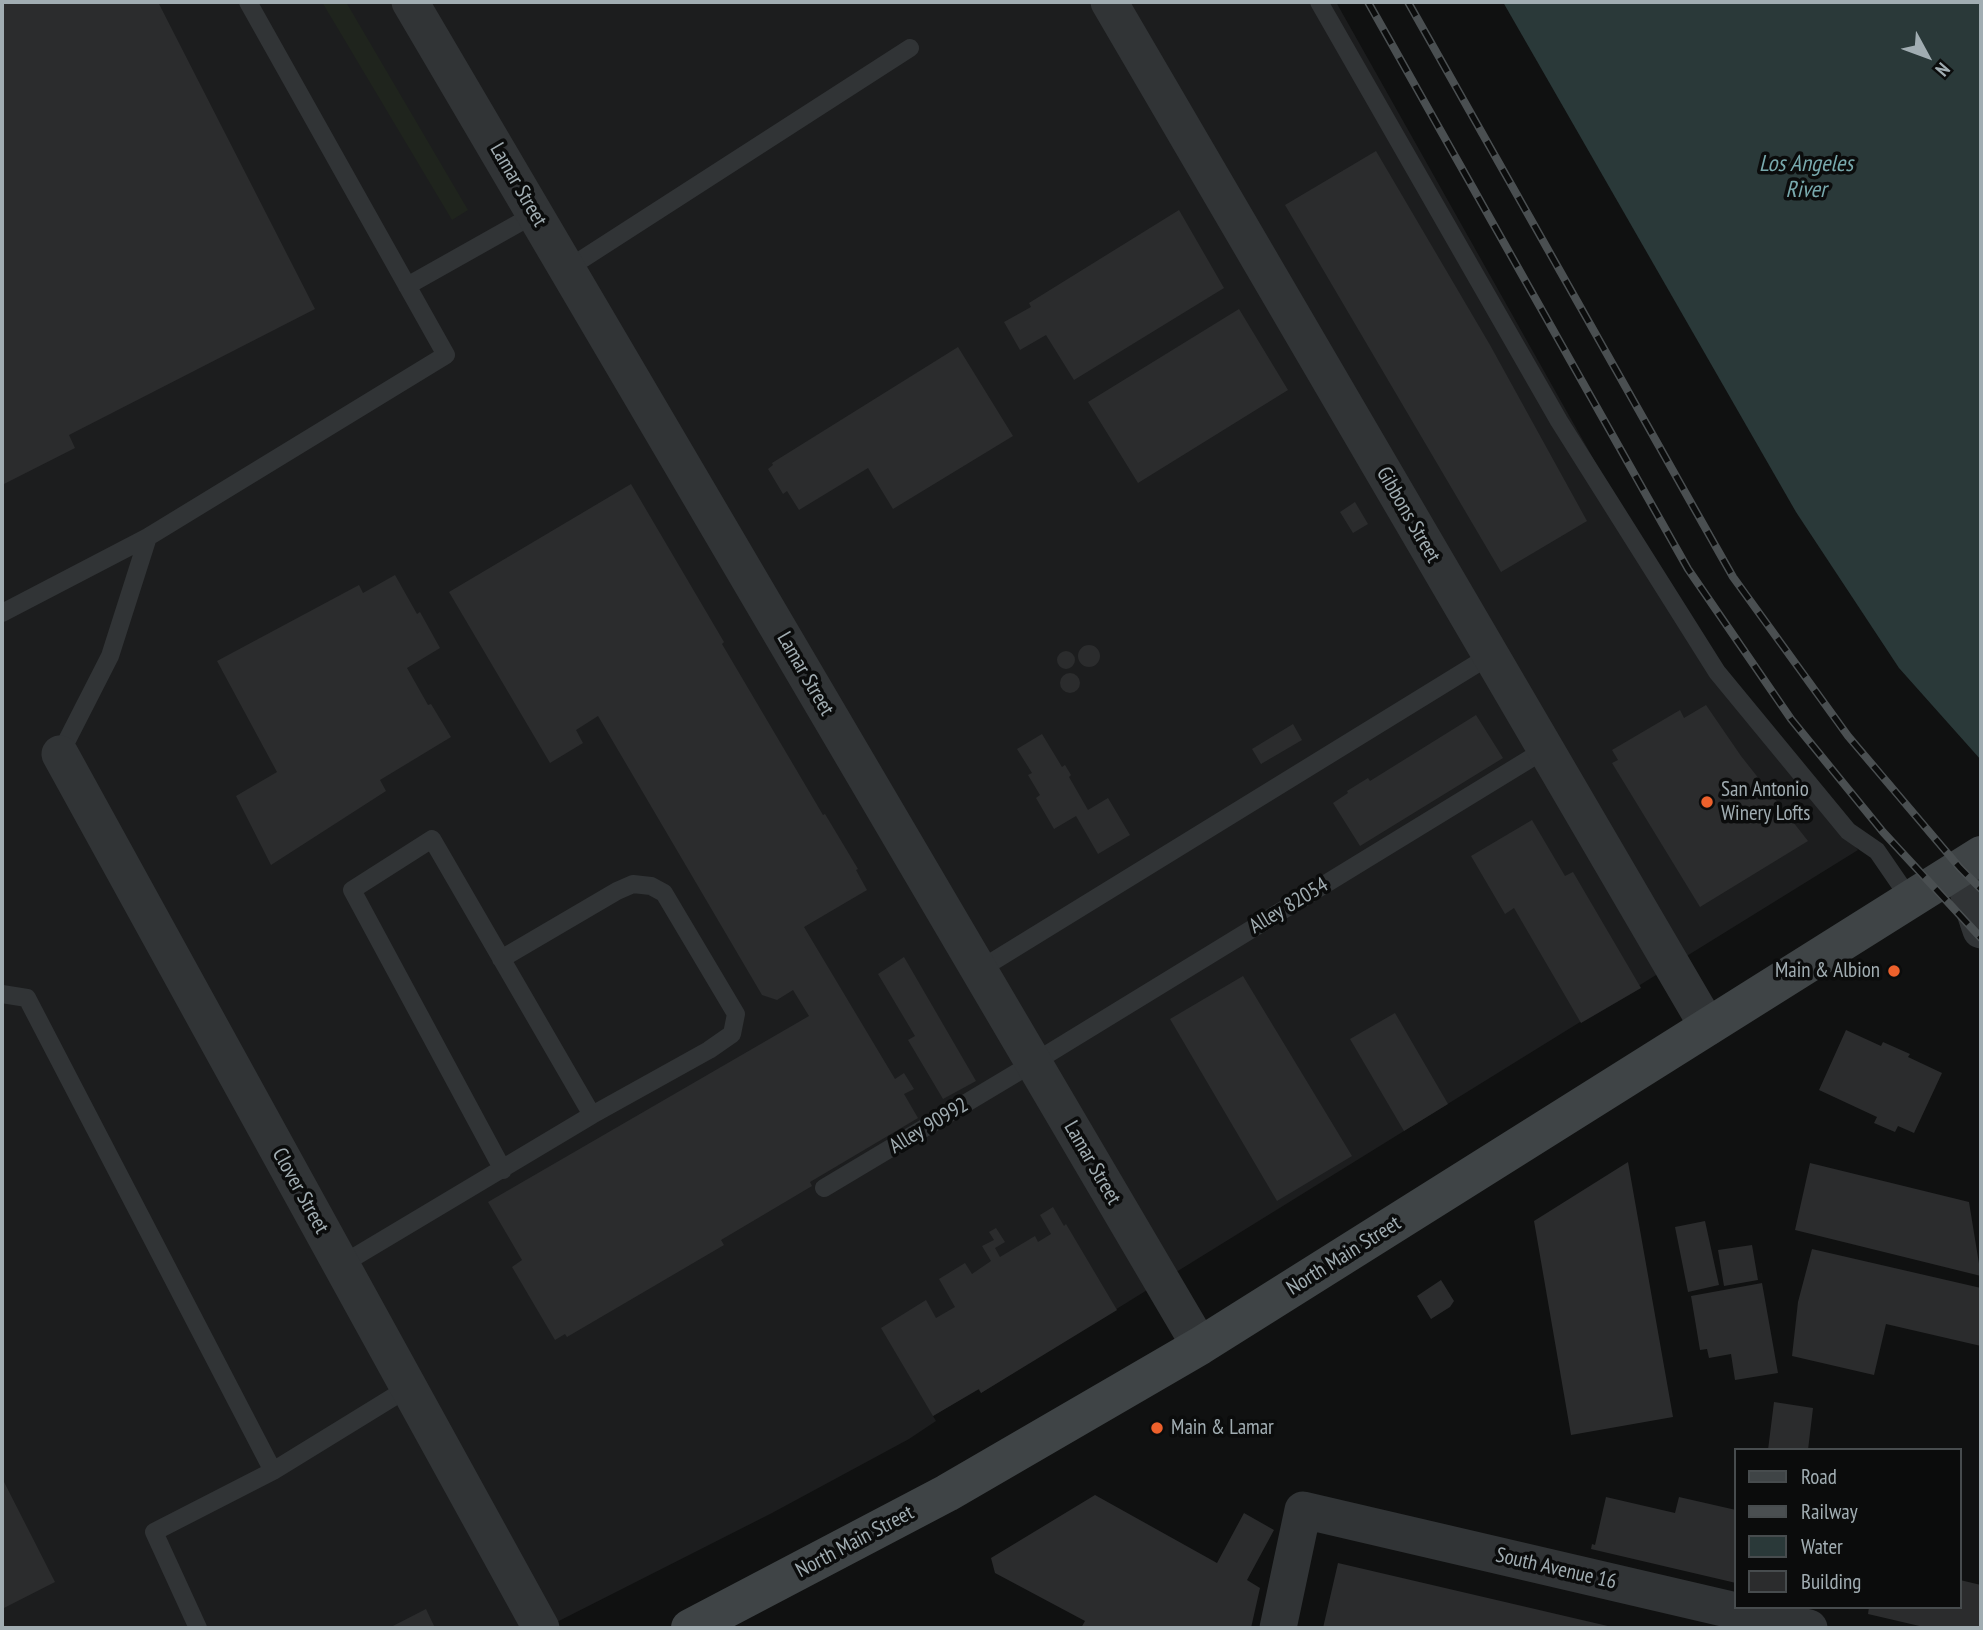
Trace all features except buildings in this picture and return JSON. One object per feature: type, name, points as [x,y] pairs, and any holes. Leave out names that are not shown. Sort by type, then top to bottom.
[{"type":"main road","name":"North Main Street","points":[[701,1626],[947,1493],[1200,1346],[1971,861]]},
{"type":"street","name":"Lamar Street","points":[[410,2],[1200,1346]]},
{"type":"street","name":"Gibbons Street","points":[[1109,2],[1708,1027]]},
{"type":"street","name":"Clover Street","points":[[60,754],[541,1628]]},
{"type":"street","points":[[1971,861],[1981,930]]},
{"type":"street","name":"South Avenue 16","points":[[1278,1628],[1303,1510],[1810,1628]]},
{"type":"lane","points":[[2,613],[148,537],[446,355],[248,2]]},
{"type":"lane","points":[[1319,2],[1559,421],[1717,672],[1848,831],[1877,850],[1910,899]]},
{"type":"lane","points":[[567,269],[910,48]]},
{"type":"lane","points":[[407,286],[535,214]]},
{"type":"lane","points":[[60,754],[110,656],[148,537]]},
{"type":"lane","points":[[979,970],[1491,655]]},
{"type":"lane","name":"Alley 82054","points":[[1033,1063],[1546,749]]},
{"type":"lane","points":[[503,1170],[352,890],[432,839],[592,1115]]},
{"type":"lane","points":[[341,1265],[732,1034],[736,1014],[664,893],[650,886],[633,884],[617,891],[501,959]]},
{"type":"lane","points":[[2,994],[27,998],[273,1471]]},
{"type":"lane","name":"Alley 90992","points":[[824,1188],[1033,1063]]},
{"type":"lane","points":[[198,1628],[155,1532],[273,1471],[408,1388]]},
{"type":"shaded area","points":[[2,2],[1336,2],[1664,584],[1768,736],[1858,850],[981,1393],[978,1389],[933,1416],[936,1421],[909,1439],[772,1513],[545,1628],[2,1628]]},
{"type":"shaded area","points":[[322,2],[346,2],[468,210],[452,220]]},
{"type":"water","name":"Los Angeles River","points":[[1503,2],[1981,2],[1981,760],[1899,668],[1796,512]]},
{"type":"railway","points":[[1368,2],[1688,569],[1791,719],[1883,832],[1981,938]]},
{"type":"railway","points":[[1408,2],[1733,577],[1848,736],[1981,889]]},
{"type":"place","name":"San Antonio Winery Lofts","points":[[1707,802]]},
{"type":"place","name":"Main & Albion","points":[[1894,971]]},
{"type":"place","name":"Main & Lamar","points":[[1157,1428]]}]
